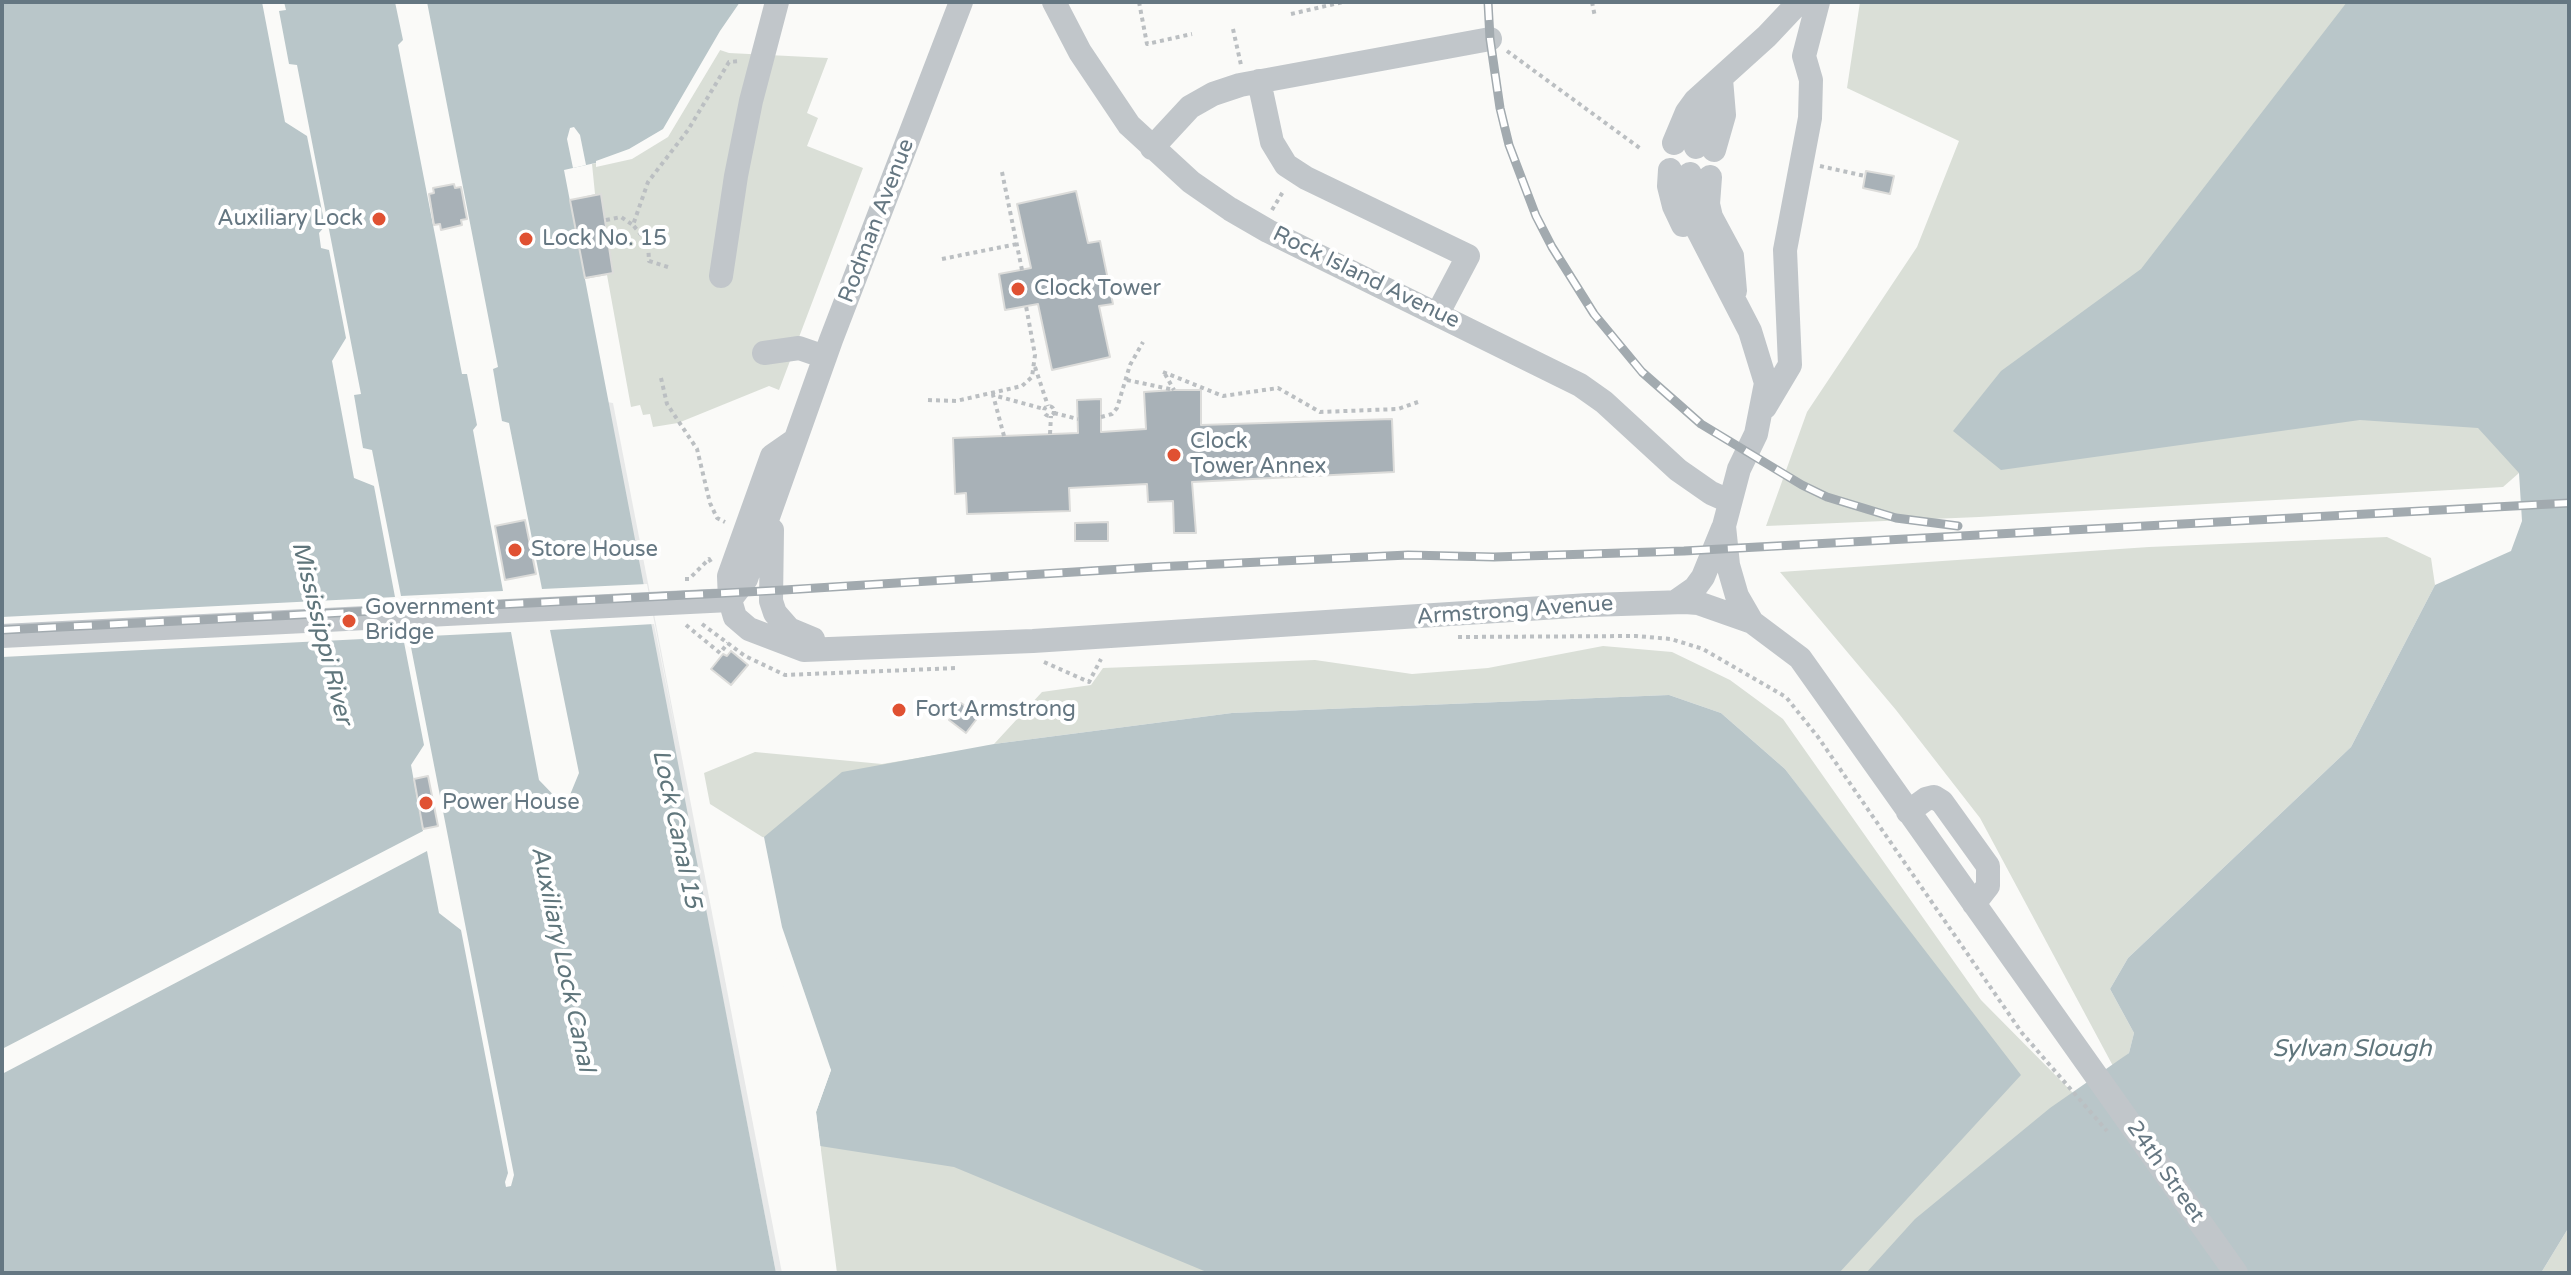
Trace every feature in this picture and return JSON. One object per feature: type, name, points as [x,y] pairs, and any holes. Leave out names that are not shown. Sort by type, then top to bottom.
[{"type":"street","points":[[721,276],[751,101],[777,2]]},
{"type":"street","name":"Rodman Avenue","points":[[730,600],[746,579],[825,357],[961,2]]},
{"type":"street","name":"Rock Island Avenue","points":[[1054,2],[1080,52],[1129,125],[1191,182],[1251,221],[1580,385],[1604,402],[1678,470],[1711,493],[1729,501]]},
{"type":"street","points":[[1721,79],[1724,115],[1695,147],[1687,112],[1799,2]]},
{"type":"street","points":[[1761,414],[1790,365],[1785,250],[1810,118],[1811,80],[1804,56],[1818,2]]},
{"type":"street","points":[[1152,148],[1190,107],[1213,94],[1259,81],[1490,39]]},
{"type":"street","points":[[1259,81],[1272,142],[1286,165],[1468,256],[1438,313]]},
{"type":"street","points":[[1675,602],[1695,588],[1703,577],[1724,526],[1739,469],[1756,434],[1766,383],[1750,331],[1737,309],[1732,256],[1690,174],[1669,186],[1674,206],[1717,296],[1737,309]]},
{"type":"street","points":[[764,353],[799,348],[825,357]]},
{"type":"street","name":"Rodman Avenue","points":[[730,600],[729,576],[772,456],[795,440]]},
{"type":"street","name":"Rodman Avenue","points":[[773,508],[770,587],[775,613],[789,629],[841,650]]},
{"type":"street","points":[[1724,526],[1728,565],[1737,596],[1752,622]]},
{"type":"street","points":[[2,636],[693,599],[730,600]]},
{"type":"street","name":"Armstrong Avenue","points":[[730,600],[735,617],[749,629],[804,650],[1698,603],[1752,622],[1800,658],[2094,1070]]},
{"type":"street","points":[[1908,812],[1926,799],[1934,797],[1942,802],[1988,866],[1988,886],[1974,904]]},
{"type":"street","name":"24th Street","points":[[2094,1070],[2236,1273]]},
{"type":"path","points":[[1139,2],[1147,44],[1192,34]]},
{"type":"path","points":[[1291,14],[1343,2]]},
{"type":"path","points":[[1592,2],[1595,17]]},
{"type":"path","points":[[1490,39],[1641,149]]},
{"type":"path","points":[[633,225],[648,182],[688,130],[729,62],[762,60]]},
{"type":"path","points":[[1802,163],[1865,176]]},
{"type":"path","points":[[1270,213],[1296,171]]},
{"type":"path","points":[[1002,172],[1022,270]]},
{"type":"path","points":[[606,220],[621,217],[633,225],[648,243],[649,261],[668,267]]},
{"type":"path","points":[[942,259],[1017,244]]},
{"type":"path","points":[[1026,306],[1046,415],[1078,419]]},
{"type":"path","points":[[1101,417],[1112,414],[1117,408],[1130,365],[1143,342]]},
{"type":"path","points":[[928,400],[956,401],[1022,386],[1032,377],[1034,362]]},
{"type":"path","points":[[1127,380],[1174,390],[1163,372],[1223,396],[1278,388],[1320,412],[1398,409],[1418,402]]},
{"type":"path","points":[[661,378],[667,404],[697,449],[710,503],[717,518],[730,524]]},
{"type":"path","points":[[1004,436],[993,395],[1046,408]]},
{"type":"path","points":[[1050,434],[1052,415]]},
{"type":"path","points":[[709,559],[693,599],[728,643],[765,667],[785,675],[960,668]]},
{"type":"path","points":[[689,627],[720,653],[728,643]]},
{"type":"path","points":[[1457,638],[1636,636],[1671,639],[1703,649],[1786,697],[1818,737],[2022,1033],[2063,1082]]},
{"type":"path","points":[[1056,661],[1041,661],[1089,682],[1101,658],[1086,659]]},
{"type":"shaded area","points":[[1860,2],[2569,2],[2519,473],[2503,487],[1766,526],[1807,412],[1917,247],[1959,141],[1847,88]]},
{"type":"shaded area","points":[[717,49],[729,53],[828,58],[807,113],[818,118],[807,146],[863,168],[779,390],[769,386],[678,423],[653,427],[650,414],[643,415],[640,405],[631,407],[607,275],[585,279],[570,200],[595,194],[592,164],[631,155]]},
{"type":"shaded area","points":[[607,402],[613,403],[782,1273],[776,1273]]},
{"type":"shaded area","points":[[2387,537],[2431,558],[2435,585],[2351,747],[2128,958],[2110,989],[2134,1033],[2129,1053],[2113,1066],[1980,818],[1896,710],[1780,572],[2149,547]]},
{"type":"shaded area","points":[[1603,646],[1672,652],[1730,680],[1783,719],[1981,1000],[2074,1094],[1889,1273],[1679,1273],[1952,989],[1785,769],[1721,713],[1669,695],[1232,713],[994,744],[1042,692],[1091,685],[1103,668],[1315,660],[1412,674],[1488,668]]},
{"type":"shaded area","points":[[755,752],[882,764],[948,753],[764,838],[710,804],[704,773]]},
{"type":"shaded area","points":[[816,1112],[1417,1273],[837,1273]]},
{"type":"shaded area","points":[[2569,1227],[2569,1273],[2541,1273]]},
{"type":"water","points":[[2,2],[745,2],[665,135],[631,155],[564,170],[776,1273],[2,1273]]},
{"type":"water","name":"Sylvan Slough","points":[[2347,2],[2569,2],[2569,1227],[2541,1273],[1866,1273],[1915,1219],[2050,1108],[2129,1053],[2134,1033],[2110,989],[2128,958],[2351,747],[2435,585],[2511,551],[2522,521],[2519,473],[2478,428],[2360,420],[2001,470],[1953,431],[2001,371],[2141,269]]},
{"type":"water","points":[[1669,695],[1721,713],[1785,769],[2021,1075],[1839,1273],[1209,1273],[954,1167],[820,1146],[816,1112],[831,1070],[794,1008],[754,862],[764,837],[842,772],[994,744],[1232,713]]},
{"type":"pier","points":[[262,2],[284,2],[286,10],[279,11],[289,64],[297,65],[361,394],[354,395],[363,448],[372,450],[401,596],[503,591],[473,430],[477,425],[467,374],[462,374],[398,45],[403,40],[395,2],[427,2],[498,367],[493,369],[502,421],[509,423],[542,589],[647,584],[680,754],[654,624],[550,630],[579,773],[565,807],[539,780],[511,632],[409,637],[514,1175],[511,1186],[506,1187],[505,1182],[508,1173],[461,930],[439,913],[427,851],[2,1074],[2,1049],[423,831],[411,765],[424,745],[403,637],[2,657],[2,617],[395,597],[374,486],[354,478],[332,361],[346,338],[329,250],[321,248],[319,233],[325,226],[307,136],[285,122]]},
{"type":"pier","points":[[740,2],[749,2],[668,137],[632,159],[596,167],[596,161],[629,149],[663,129]]},
{"type":"pier","points":[[574,127],[580,135],[586,165],[573,168],[567,139],[570,128]]},
{"type":"pier","points":[[764,837],[782,927],[831,1070],[816,1112],[821,1151],[816,1147],[812,1112],[827,1070],[790,1009],[750,863],[759,839]]},
{"type":"building","points":[[1866,171],[1894,176],[1890,194],[1863,188]]},
{"type":"building","points":[[454,184],[455,188],[461,187],[467,219],[461,220],[462,225],[441,230],[440,224],[434,225],[429,194],[434,193],[433,188]]},
{"type":"building","points":[[1076,191],[1088,243],[1100,241],[1113,304],[1099,306],[1110,357],[1052,370],[1038,304],[1005,310],[999,274],[1031,268],[1017,204]]},
{"type":"building","points":[[601,194],[613,273],[585,278],[570,200]]},
{"type":"building","name":"Clock Tower Annex","points":[[1201,390],[1201,425],[1392,419],[1394,472],[1192,482],[1196,533],[1174,533],[1173,501],[1148,502],[1147,484],[1069,488],[1070,511],[967,514],[966,493],[955,494],[953,438],[1078,433],[1077,400],[1101,399],[1101,432],[1146,429],[1144,392]]},
{"type":"building","name":"Store House","points":[[525,520],[536,574],[505,580],[495,526]]},
{"type":"building","points":[[1108,522],[1108,541],[1075,541],[1075,523]]},
{"type":"building","points":[[731,651],[748,665],[731,685],[711,669],[723,654],[727,656]]},
{"type":"building","name":"Fort Armstrong","points":[[961,703],[979,716],[966,733],[949,720]]},
{"type":"building","name":"Power House","points":[[428,776],[438,826],[423,829],[414,779]]},
{"type":"railway","points":[[1488,2],[1500,108],[1509,145],[1536,216],[1594,314],[1642,372],[1701,424],[1802,485],[1827,497],[1896,518],[1958,526]]},
{"type":"railway","points":[[2,630],[784,590],[1155,567],[1408,555],[1494,557],[1684,551],[2569,503]]},
{"type":"place","name":"Auxiliary Lock","points":[[379,219]]},
{"type":"place","name":"Lock No. 15","points":[[526,239]]},
{"type":"place","name":"Clock Tower","points":[[1018,289]]},
{"type":"place","name":"Clock Tower Annex","points":[[1174,455]]},
{"type":"place","name":"Store House","points":[[515,550]]},
{"type":"place","name":"Government Bridge","points":[[349,621]]},
{"type":"place","name":"Fort Armstrong","points":[[899,710]]},
{"type":"place","name":"Power House","points":[[426,803]]},
{"type":"water label","name":"Mississippi River","points":[[321,633]]},
{"type":"water label","name":"Lock Canal 15","points":[[676,829]]},
{"type":"water label","name":"Auxiliary Lock Canal","points":[[562,959]]}]
